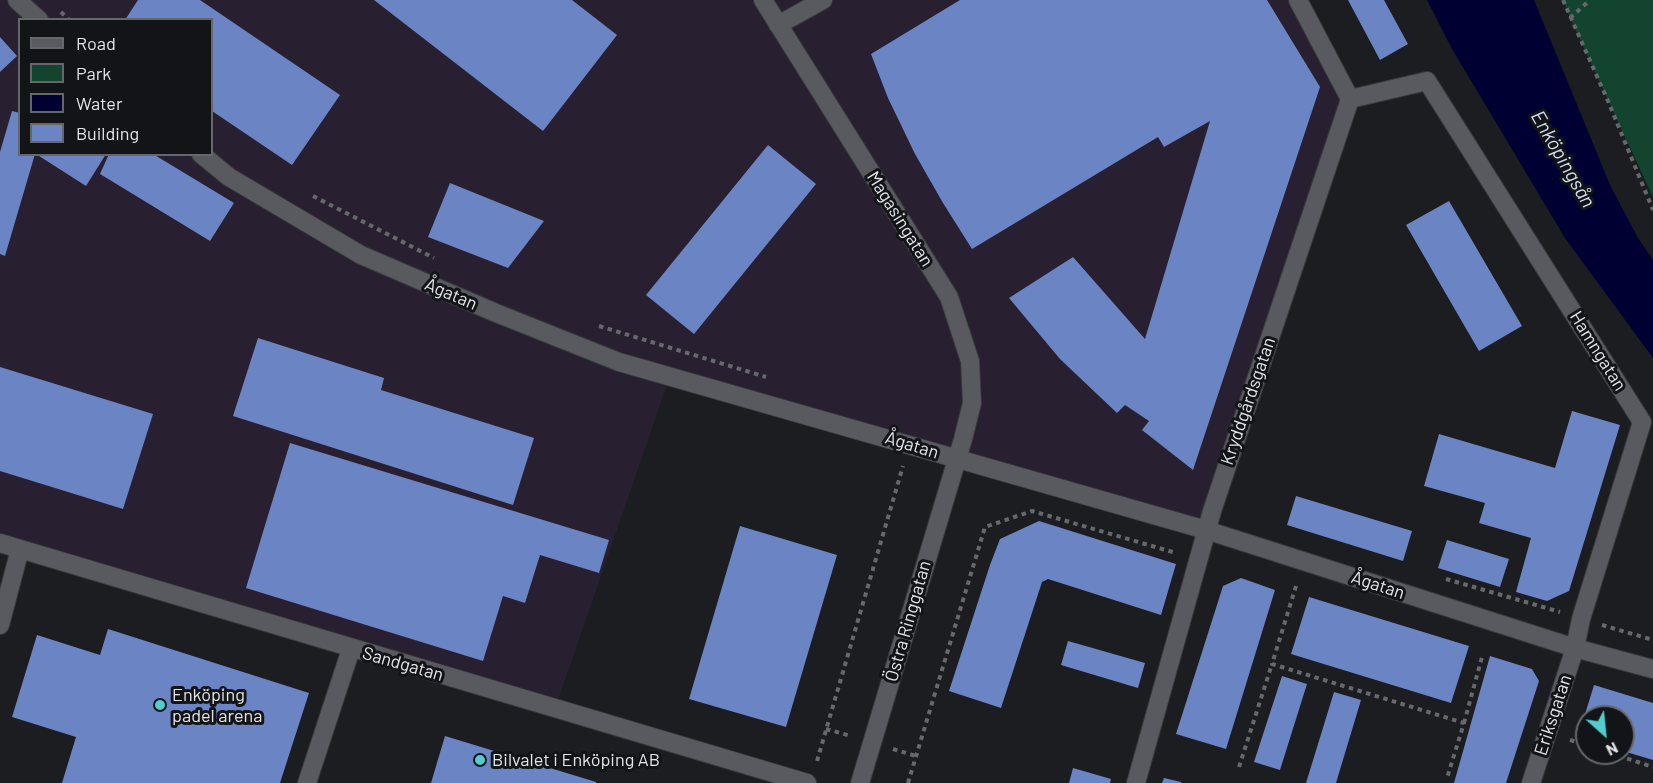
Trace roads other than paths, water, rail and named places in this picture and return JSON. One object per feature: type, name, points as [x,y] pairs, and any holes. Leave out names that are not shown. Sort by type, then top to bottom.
[{"type":"street","points":[[17,0],[37,18]]},
{"type":"street","name":"Magasingatan","points":[[763,0],[949,297],[970,361],[972,403],[956,458]]},
{"type":"street","points":[[778,25],[823,0]]},
{"type":"street","points":[[1298,0],[1350,99]]},
{"type":"street","name":"Hamngatan","points":[[1350,99],[1427,81],[1642,422],[1581,619],[1575,648]]},
{"type":"street","name":"Kryddgårdsgatan","points":[[1136,783],[1206,530],[1350,99]]},
{"type":"street","name":"Ågatan","points":[[203,156],[229,177],[361,255],[496,313],[619,362],[1206,530],[1575,648],[1653,669]]},
{"type":"street","name":"Östra Ringgatan","points":[[860,783],[956,458]]},
{"type":"street","name":"Sandgatan","points":[[0,543],[351,649],[810,778]]},
{"type":"street","points":[[0,625],[20,549]]},
{"type":"street","name":"Eriksgatan","points":[[1531,783],[1575,648]]},
{"type":"street","points":[[307,783],[351,649]]},
{"type":"water","name":"Enköpingsån","points":[[1427,0],[1534,0],[1610,185],[1638,238],[1653,260],[1653,358],[1565,238],[1452,49]]},
{"type":"place","name":"Enköping padel arena","points":[[160,705]]},
{"type":"place","name":"Bilvalet i Enköping AB","points":[[480,760]]}]
